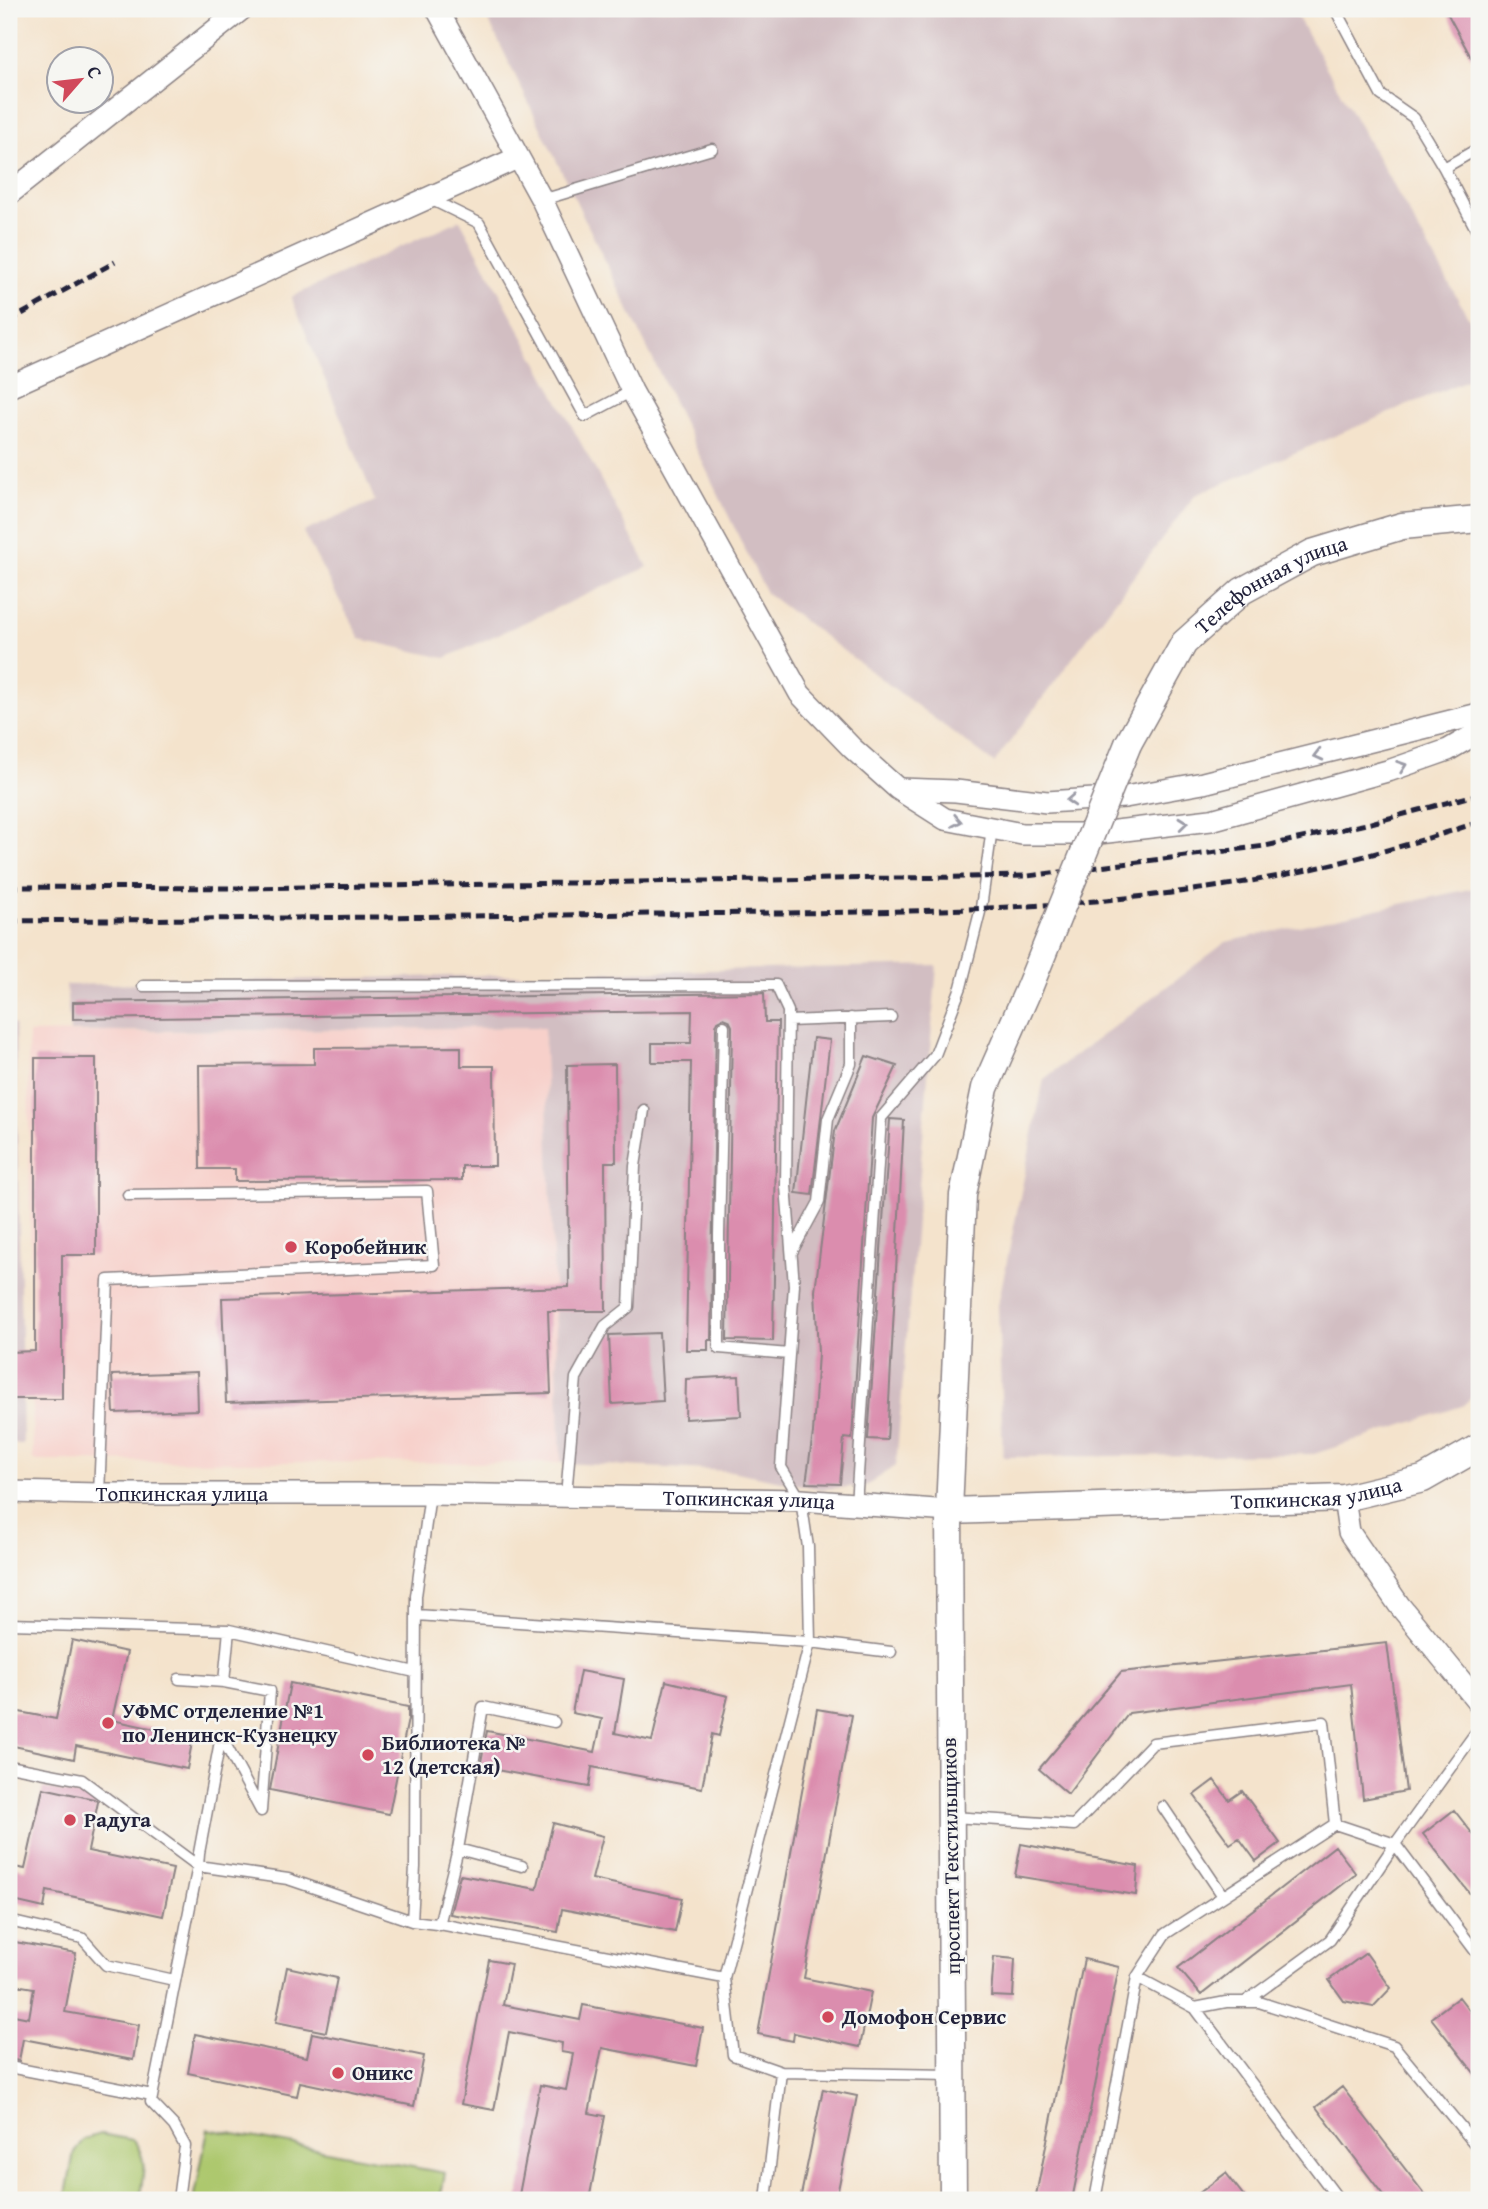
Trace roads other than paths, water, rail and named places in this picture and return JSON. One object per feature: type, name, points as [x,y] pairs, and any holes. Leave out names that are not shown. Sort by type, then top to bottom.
[{"type":"street","points":[[9,194],[242,9]]},
{"type":"street","points":[[437,9],[542,200],[632,391],[800,694],[852,748],[898,789],[946,819],[1022,834],[1090,834],[1211,820],[1391,770],[1448,750],[1479,732]]},
{"type":"street","points":[[9,387],[517,158]]},
{"type":"street","name":"Телефонная улица","points":[[1029,988],[1128,744],[1184,643],[1242,591],[1312,553],[1402,526],[1479,519]]},
{"type":"street","points":[[898,789],[956,791],[1047,802],[1125,797],[1203,783],[1479,714]]},
{"type":"street","name":"проспект Текстильщиков","points":[[953,2200],[949,1511],[964,1195],[985,1088],[1029,988]]},
{"type":"street","name":"Топкинская улица","points":[[9,1492],[430,1494],[802,1500],[949,1511],[1344,1498],[1423,1479],[1479,1447]]},
{"type":"street","points":[[1344,1498],[1349,1532],[1399,1605],[1479,1703]]},
{"type":"lane","points":[[1335,9],[1381,95],[1413,118],[1444,168],[1479,235]]},
{"type":"lane","points":[[1444,168],[1479,148]]},
{"type":"lane","points":[[542,200],[712,149]]},
{"type":"lane","points":[[428,198],[479,223],[585,415],[632,391]]},
{"type":"lane","points":[[856,1505],[881,1118],[935,1055],[961,986],[982,908],[992,828]]},
{"type":"lane","points":[[144,986],[776,985],[788,1011],[786,1186],[794,1285],[781,1466],[802,1500],[808,1547],[810,1642],[724,1978],[733,2055],[781,2072],[954,2075]]},
{"type":"lane","points":[[788,1021],[891,1017]]},
{"type":"lane","points":[[791,1255],[819,1202],[828,1119],[851,1064],[851,1018]]},
{"type":"lane","points":[[723,1026],[719,1348],[789,1354]]},
{"type":"lane","points":[[566,1496],[576,1378],[605,1326],[629,1307],[635,1166],[644,1110]]},
{"type":"lane","points":[[99,1494],[108,1280],[434,1265],[426,1191],[128,1195]]},
{"type":"lane","points":[[412,1921],[415,1867],[416,1596],[430,1494]]},
{"type":"lane","points":[[416,1615],[810,1642],[891,1652]]},
{"type":"lane","points":[[9,1624],[229,1630],[415,1672]]},
{"type":"lane","points":[[224,1682],[229,1630]]},
{"type":"lane","points":[[178,2200],[185,2146],[174,2126],[151,2102],[152,2095],[221,1736],[261,1811],[270,1691],[224,1682],[179,1679]]},
{"type":"lane","points":[[439,1925],[458,1849],[483,1707],[554,1722]]},
{"type":"lane","points":[[950,1817],[1074,1825],[1153,1744],[1324,1721],[1335,1824]]},
{"type":"lane","points":[[1245,2002],[1330,1940],[1479,1728]]},
{"type":"lane","points":[[9,1766],[82,1780],[198,1866],[288,1879],[412,1921],[724,1978]]},
{"type":"lane","points":[[1163,1807],[1223,1896]]},
{"type":"lane","points":[[1335,1824],[1395,1844],[1479,1956]]},
{"type":"lane","points":[[1095,2200],[1137,1977],[1165,1934],[1335,1824]]},
{"type":"lane","points":[[458,1849],[522,1866]]},
{"type":"lane","points":[[9,1921],[82,1938],[106,1965],[174,1980]]},
{"type":"lane","points":[[1137,1977],[1195,2008],[1339,2200]]},
{"type":"lane","points":[[1195,2008],[1226,2002],[1259,2002],[1394,2046],[1479,2149]]},
{"type":"lane","points":[[9,2067],[152,2095]]},
{"type":"lane","points":[[766,2200],[781,2072]]},
{"type":"railway","points":[[9,321],[115,262]]},
{"type":"railway","points":[[9,887],[244,888],[1028,876],[1265,846],[1371,823],[1479,794]]},
{"type":"railway","points":[[9,921],[870,912],[1013,907],[1156,895],[1259,880],[1354,859],[1479,822]]},
{"type":"place","name":"Коробейник","points":[[291,1247]]},
{"type":"place","name":"УФМС отделение №1 по Ленинск-Кузнецку","points":[[108,1723]]},
{"type":"place","name":"Библиотека № 12 (детская)","points":[[368,1755]]},
{"type":"place","name":"Радуга","points":[[70,1820]]},
{"type":"place","name":"Домофон Сервис","points":[[828,2017]]},
{"type":"place","name":"Оникс","points":[[338,2073]]}]
